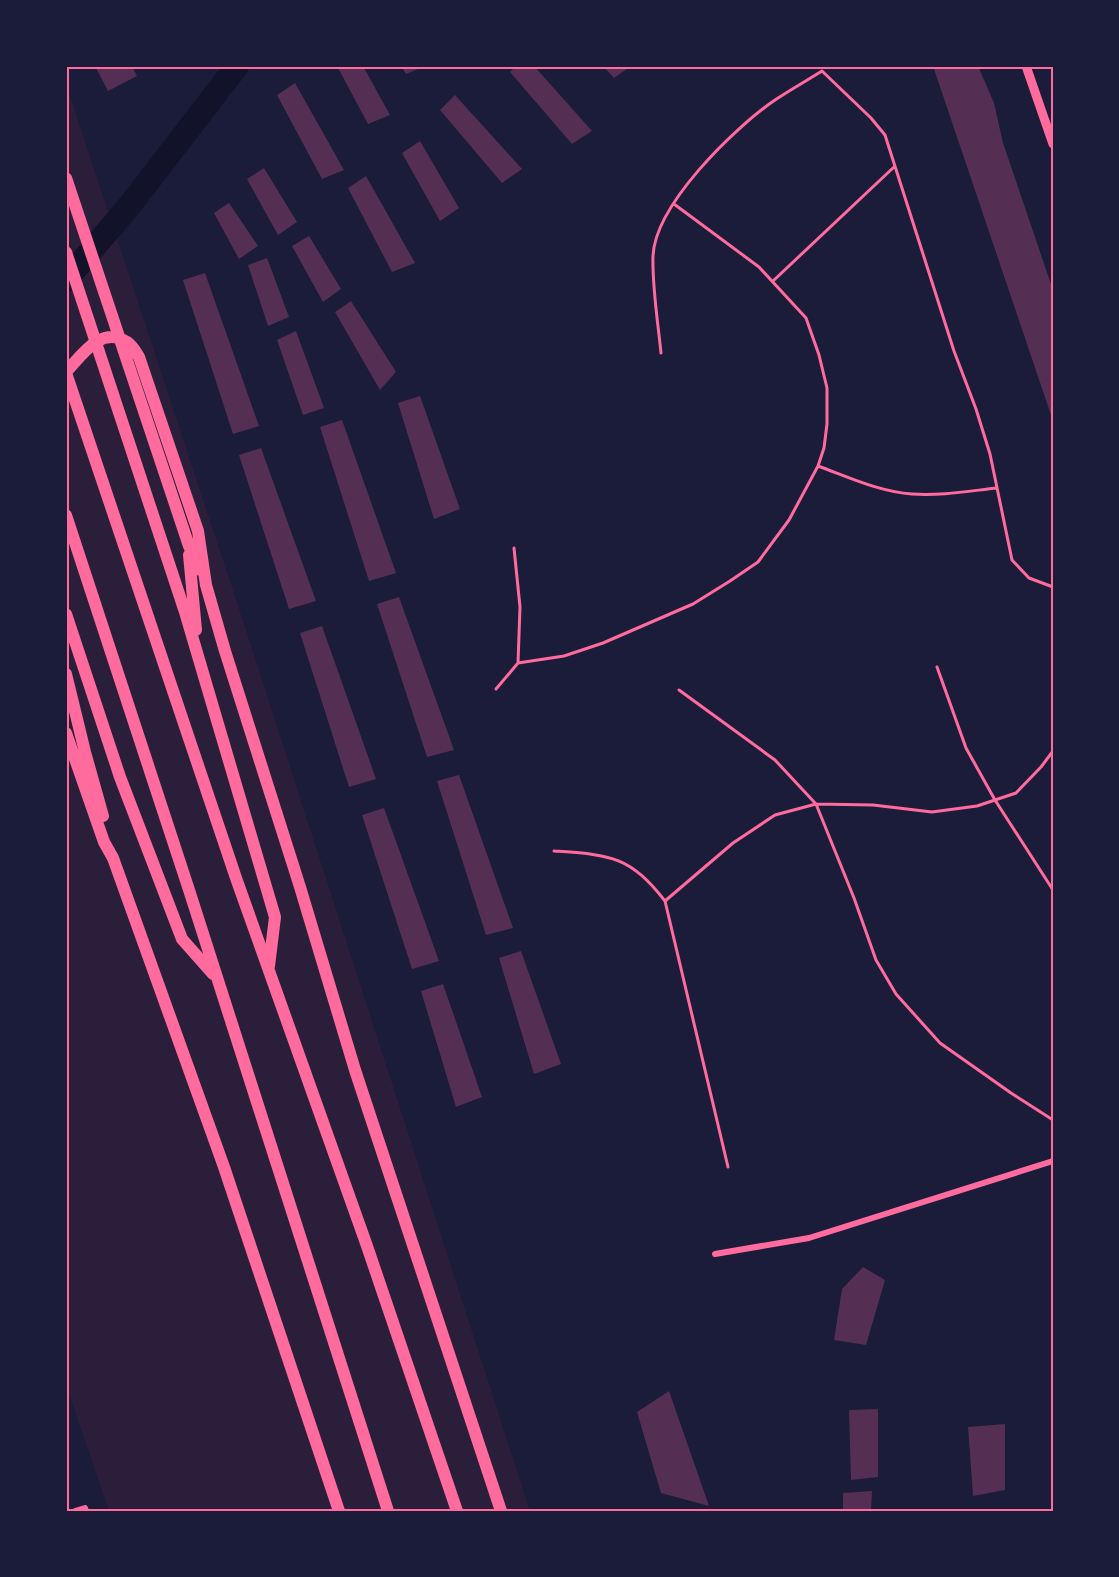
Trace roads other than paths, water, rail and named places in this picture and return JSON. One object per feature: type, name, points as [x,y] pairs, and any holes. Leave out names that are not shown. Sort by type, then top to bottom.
[{"type":"highway","points":[[66,178],[189,546],[206,585],[358,1081],[501,1511]]},
{"type":"highway","points":[[66,252],[198,655],[275,917],[268,970]]},
{"type":"highway","points":[[206,585],[198,531],[140,357],[128,342],[110,336],[95,341],[66,373],[204,785],[375,1266],[457,1511]]},
{"type":"highway","points":[[66,515],[388,1511]]},
{"type":"highway","points":[[189,546],[198,655]]},
{"type":"highway","points":[[66,614],[120,777],[182,939],[217,979]]},
{"type":"highway","points":[[66,674],[90,770],[111,840],[113,858]]},
{"type":"highway","points":[[66,733],[224,1167],[339,1511]]},
{"type":"main road","points":[[1026,66],[1053,144]]},
{"type":"street","points":[[715,1254],[809,1238],[1053,1161]]},
{"type":"street","points":[[75,1511],[86,1509]]},
{"type":"lane","points":[[661,353],[653,255],[661,225],[707,161],[741,126],[774,100],[822,71],[871,118],[885,135],[954,351],[990,454],[1012,560],[1029,578],[1053,586]]},
{"type":"lane","points":[[773,280],[895,166]]},
{"type":"lane","points":[[518,663],[564,656],[603,643],[693,604],[730,581],[758,562],[789,520],[818,466],[826,432],[827,388],[819,355],[806,318],[759,267],[674,204]]},
{"type":"lane","points":[[818,466],[864,483],[911,494],[947,494],[997,488]]},
{"type":"lane","points":[[496,689],[518,663],[520,607],[514,548]]},
{"type":"lane","points":[[937,667],[966,748],[995,800],[1053,890]]},
{"type":"lane","points":[[679,690],[775,760],[816,804],[876,960],[896,994],[939,1043],[1053,1120]]},
{"type":"lane","points":[[665,901],[733,843],[775,815],[816,804],[873,805],[932,812],[977,806],[1016,793],[1053,751]]},
{"type":"lane","points":[[555,851],[603,855],[625,863],[650,882],[665,901],[728,1167]]},
{"type":"waterway","points":[[66,280],[130,205],[237,66]]}]
